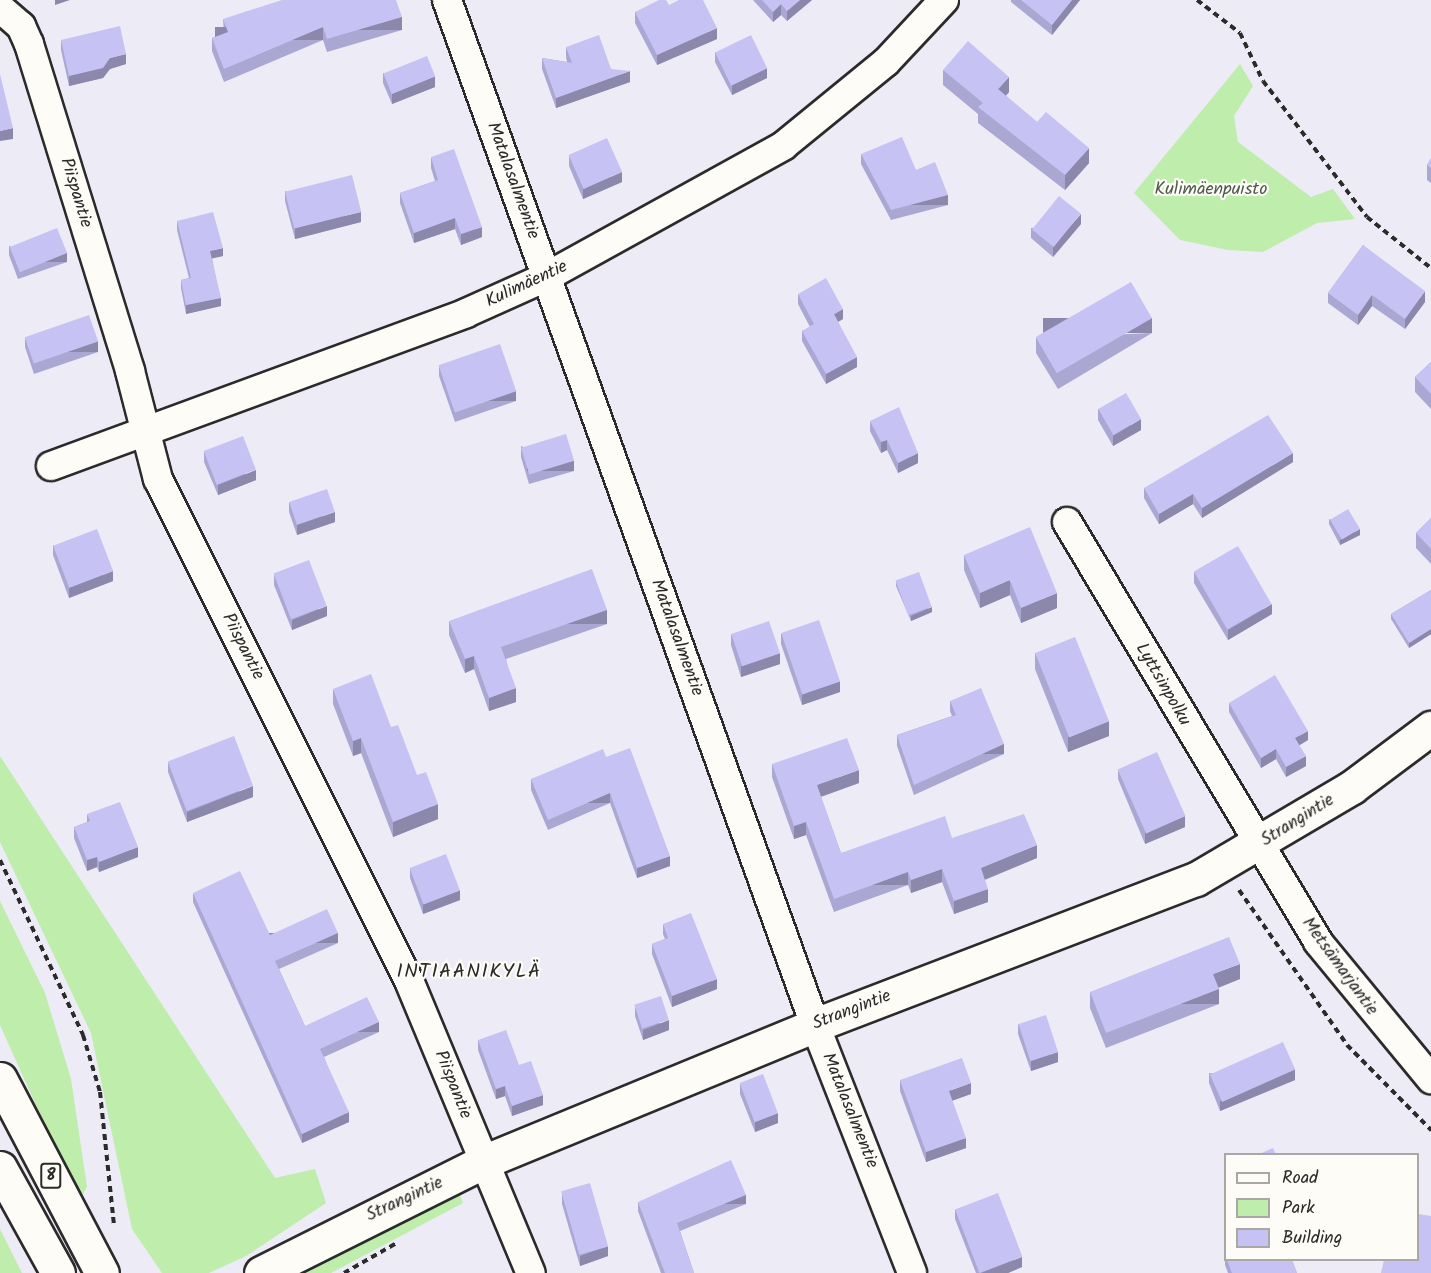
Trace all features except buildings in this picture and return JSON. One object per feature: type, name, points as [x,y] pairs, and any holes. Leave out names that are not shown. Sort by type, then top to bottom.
[{"type":"main road","name":"Strangintie","points":[[261,1273],[483,1162],[815,1025],[1196,879],[1257,847],[1431,728]]},
{"type":"main road","name":"8","points":[[0,1079],[102,1273]]},
{"type":"main road","name":"8","points":[[0,1168],[58,1273]]},
{"type":"street","name":"Matalasalmentie","points":[[447,0],[815,1025],[912,1273]]},
{"type":"street","name":"Kulimäentie","points":[[51,466],[466,313],[546,277],[783,146],[886,62],[944,0]]},
{"type":"street","name":"Piispantie","points":[[0,8],[21,26],[29,44],[146,431],[158,479],[410,983],[531,1273]]},
{"type":"street","name":"Lyttsinpolku","points":[[1067,522],[1257,847]]},
{"type":"street","name":"Metsämarjantie","points":[[1257,847],[1318,942],[1431,1079]]},
{"type":"path","points":[[1197,0],[1240,33],[1263,81],[1367,217],[1431,268]]},
{"type":"path","points":[[0,860],[83,1035],[100,1092],[114,1233]]},
{"type":"path","points":[[1236,884],[1347,1045],[1431,1130]]},
{"type":"green space","name":"Kulimäenpuisto","points":[[1240,64],[1253,86],[1234,116],[1238,142],[1311,197],[1333,189],[1355,219],[1317,223],[1263,252],[1228,250],[1180,240],[1134,193]]},
{"type":"green space","points":[[0,756],[275,1178],[315,1169],[326,1203],[246,1256],[209,1273],[162,1273],[132,1229],[91,1033],[0,842]]},
{"type":"green space","points":[[0,901],[45,993],[71,1079],[87,1187],[79,1201],[0,1025]]},
{"type":"green space","points":[[460,1195],[463,1203],[331,1273],[295,1273]]},
{"type":"green space","points":[[0,1229],[22,1273],[0,1273]]},
{"type":"district","name":"INTIAANIKYLÄ","points":[[469,972]]}]
